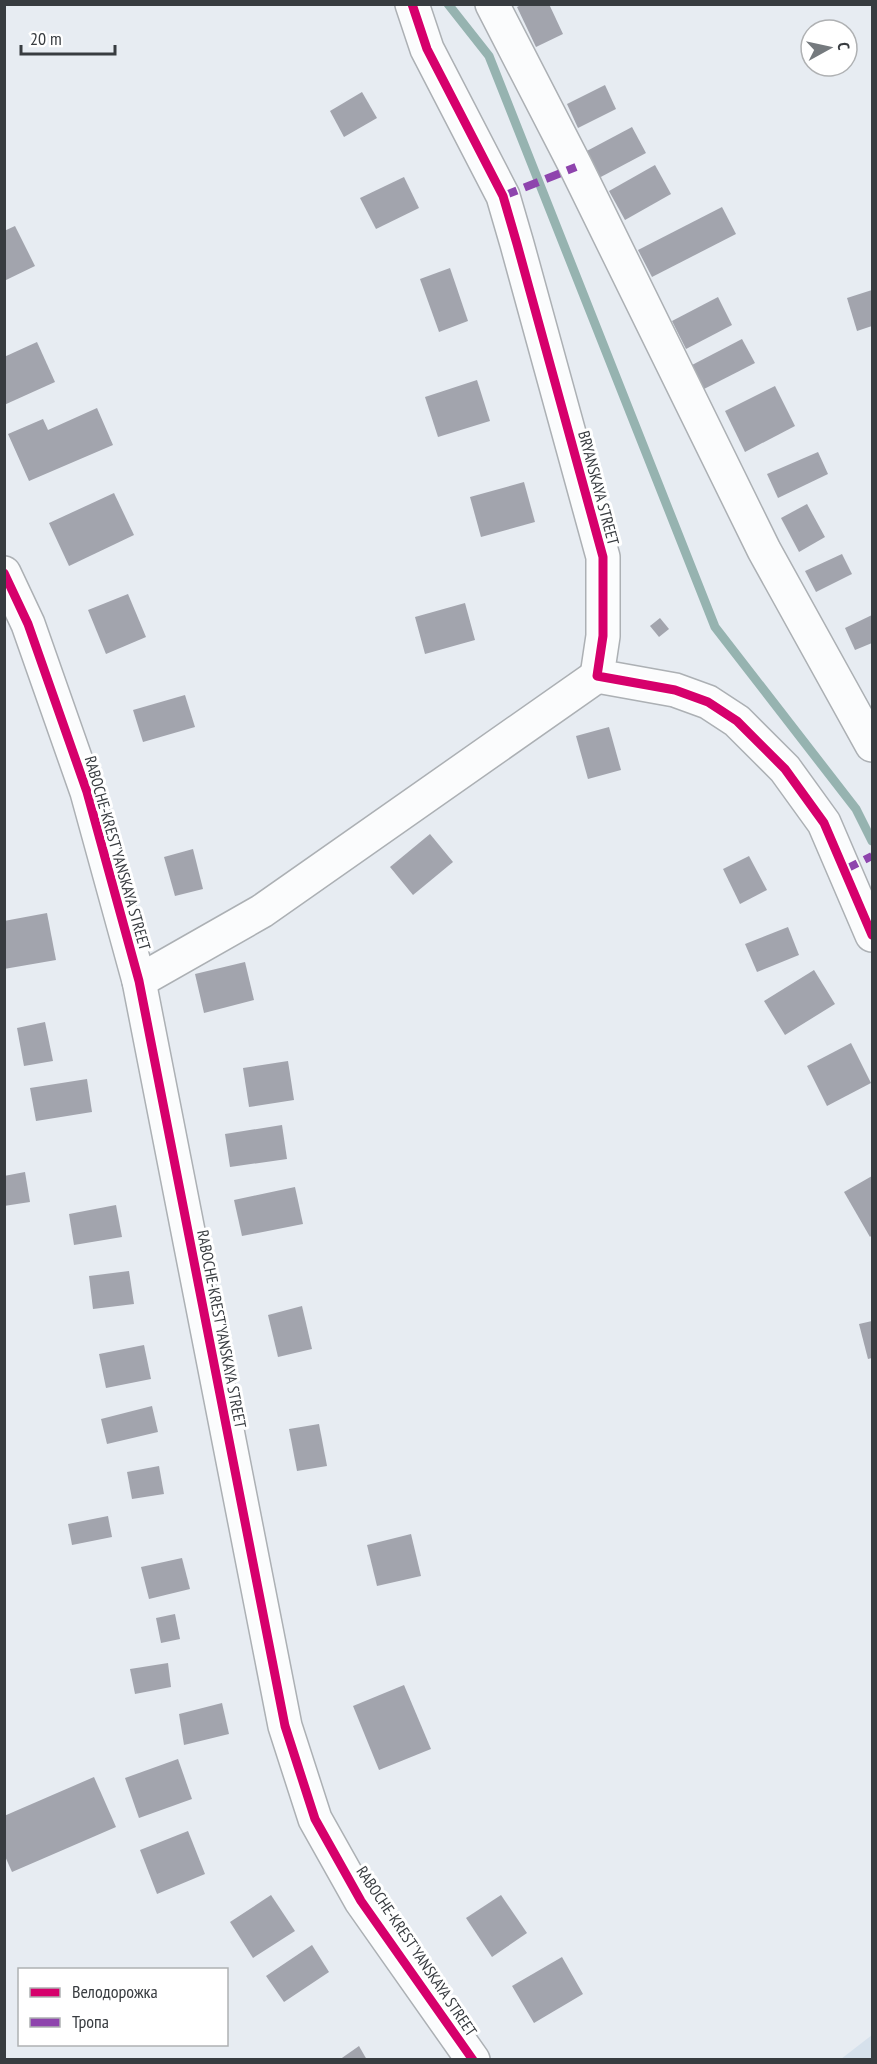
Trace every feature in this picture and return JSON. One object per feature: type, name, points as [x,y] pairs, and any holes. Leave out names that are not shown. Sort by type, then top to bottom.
[{"type":"street","name":"BRYANSKAYA STREET","points":[[412,4],[427,49],[503,196],[603,556],[603,636],[597,676]]},
{"type":"street","points":[[492,4],[576,167],[764,550],[873,745]]},
{"type":"street","name":"RABOCHE-KREST'YANSKAYA STREET","points":[[4,573],[28,624],[87,792],[139,981],[285,1726],[315,1819],[361,1901],[473,2060]]},
{"type":"street","points":[[139,981],[262,911],[597,676],[675,690],[708,702],[737,721],[784,769],[824,823],[873,935]]},
{"type":"shaded area","points":[[872,2035],[872,2059],[841,2059]]},
{"type":"building","points":[[523,4],[549,4],[563,34],[536,47],[517,7]]},
{"type":"building","points":[[605,85],[616,109],[578,128],[567,104]]},
{"type":"building","points":[[362,92],[377,118],[344,137],[330,111]]},
{"type":"building","points":[[632,127],[646,153],[597,179],[583,153]]},
{"type":"building","points":[[655,165],[671,194],[625,220],[609,191]]},
{"type":"building","points":[[404,177],[419,208],[376,229],[360,198]]},
{"type":"building","points":[[722,207],[736,234],[652,277],[638,250]]},
{"type":"building","points":[[15,226],[35,266],[4,281],[4,231]]},
{"type":"building","points":[[450,268],[468,321],[439,332],[420,279]]},
{"type":"building","points":[[872,290],[872,326],[857,331],[847,298]]},
{"type":"building","points":[[718,297],[732,325],[686,349],[672,321]]},
{"type":"building","points":[[742,339],[755,363],[704,389],[692,365]]},
{"type":"building","points":[[37,342],[55,382],[4,405],[4,357]]},
{"type":"building","points":[[477,380],[490,421],[438,437],[425,397]]},
{"type":"building","points":[[775,386],[795,426],[745,452],[725,411]]},
{"type":"building","points":[[97,408],[113,445],[29,481],[8,434],[43,419],[48,430]]},
{"type":"building","points":[[818,452],[828,474],[778,498],[767,474]]},
{"type":"building","points":[[524,482],[535,522],[481,537],[470,497]]},
{"type":"building","points":[[114,493],[134,535],[69,566],[49,523]]},
{"type":"building","points":[[807,504],[825,537],[799,552],[781,518]]},
{"type":"building","points":[[842,554],[852,574],[816,592],[805,571]]},
{"type":"building","points":[[128,594],[146,637],[106,654],[88,610]]},
{"type":"building","points":[[465,603],[475,640],[425,654],[415,617]]},
{"type":"building","points":[[872,615],[872,643],[855,650],[845,628]]},
{"type":"building","points":[[660,618],[669,629],[659,637],[650,626]]},
{"type":"building","points":[[185,695],[195,727],[143,742],[133,710]]},
{"type":"building","points":[[609,727],[621,770],[588,779],[576,736]]},
{"type":"building","points":[[430,834],[453,862],[413,895],[390,867]]},
{"type":"building","points":[[193,849],[203,889],[175,896],[164,857]]},
{"type":"building","points":[[749,856],[767,890],[740,904],[723,869]]},
{"type":"building","points":[[47,913],[56,960],[4,969],[4,921]]},
{"type":"building","points":[[788,927],[799,955],[757,972],[745,944]]},
{"type":"building","points":[[245,962],[254,1000],[204,1013],[195,974]]},
{"type":"building","points":[[814,970],[835,1004],[785,1035],[764,1001]]},
{"type":"building","points":[[45,1022],[53,1061],[24,1066],[17,1028]]},
{"type":"building","points":[[851,1043],[871,1083],[827,1106],[807,1066]]},
{"type":"building","points":[[288,1061],[294,1100],[249,1107],[243,1068]]},
{"type":"building","points":[[87,1079],[92,1112],[36,1121],[30,1088]]},
{"type":"building","points":[[282,1125],[287,1159],[230,1167],[225,1134]]},
{"type":"building","points":[[25,1172],[30,1202],[4,1206],[4,1176]]},
{"type":"building","points":[[872,1176],[872,1235],[870,1237],[844,1192]]},
{"type":"building","points":[[295,1187],[303,1224],[242,1236],[234,1200]]},
{"type":"building","points":[[116,1205],[122,1237],[74,1245],[69,1214]]},
{"type":"building","points":[[129,1271],[134,1304],[93,1309],[89,1276]]},
{"type":"building","points":[[302,1306],[312,1349],[278,1357],[268,1315]]},
{"type":"building","points":[[872,1321],[872,1358],[868,1359],[859,1324]]},
{"type":"building","points":[[144,1345],[151,1379],[106,1388],[99,1354]]},
{"type":"building","points":[[152,1406],[158,1432],[107,1444],[101,1419]]},
{"type":"building","points":[[319,1424],[327,1466],[297,1471],[289,1429]]},
{"type":"building","points":[[159,1466],[164,1494],[132,1499],[127,1472]]},
{"type":"building","points":[[108,1516],[112,1537],[72,1545],[68,1524]]},
{"type":"building","points":[[411,1534],[421,1576],[377,1586],[367,1545]]},
{"type":"building","points":[[182,1558],[190,1589],[149,1599],[141,1567]]},
{"type":"building","points":[[175,1614],[180,1639],[161,1643],[156,1618]]},
{"type":"building","points":[[168,1663],[171,1687],[135,1694],[130,1669]]},
{"type":"building","points":[[404,1685],[431,1749],[379,1770],[353,1706]]},
{"type":"building","points":[[222,1703],[229,1734],[184,1745],[179,1714]]},
{"type":"building","points":[[178,1759],[192,1799],[139,1818],[125,1778]]},
{"type":"building","points":[[94,1777],[116,1827],[12,1872],[4,1854],[4,1816]]},
{"type":"building","points":[[188,1831],[205,1874],[157,1894],[140,1850]]},
{"type":"building","points":[[271,1895],[295,1931],[253,1958],[230,1922]]},
{"type":"building","points":[[501,1895],[527,1933],[492,1957],[466,1918]]},
{"type":"building","points":[[312,1945],[329,1972],[284,2002],[266,1976]]},
{"type":"building","points":[[562,1957],[583,1994],[534,2023],[512,1986]]},
{"type":"building","points":[[359,2046],[367,2060],[339,2060]]},
{"type":"waterway","points":[[448,4],[489,56],[715,627],[856,809],[872,841]]},
{"type":"marked path","points":[[503,196],[576,167]]},
{"type":"marked path","points":[[844,870],[872,856]]},
{"type":"cycle path","points":[[412,4],[427,49],[503,196],[517,244],[603,557],[603,636],[597,676],[675,690],[708,702],[737,721],[785,769],[824,823],[872,935]]},
{"type":"cycle path","points":[[4,573],[28,624],[87,792],[139,981],[285,1726],[315,1819],[361,1901],[473,2060]]}]
